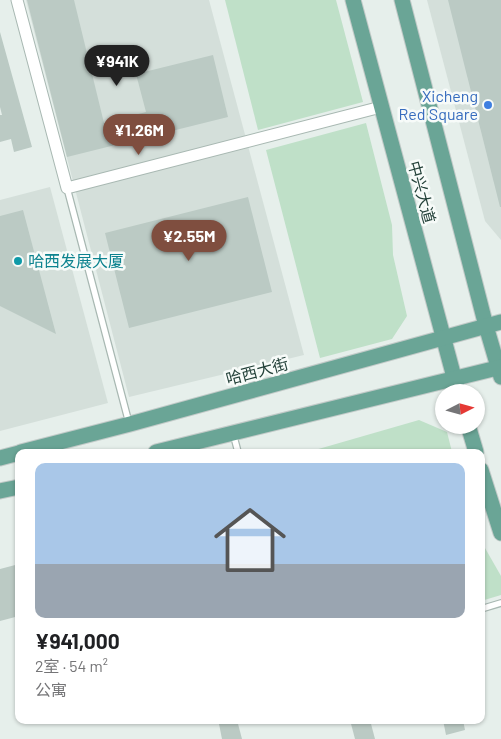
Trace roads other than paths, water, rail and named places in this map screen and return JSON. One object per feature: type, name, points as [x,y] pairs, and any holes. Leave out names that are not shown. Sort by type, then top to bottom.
[{"type":"main road","name":"中兴大道","points":[[353,0],[456,384]]},
{"type":"main road","name":"中兴大道","points":[[402,0],[486,326],[500,370]]},
{"type":"main road","name":"哈西大街","points":[[35,449],[501,322]]},
{"type":"main road","points":[[168,449],[454,378],[500,370]]},
{"type":"main road","points":[[471,434],[475,449]]},
{"type":"main road","name":"哈西大街","points":[[0,458],[15,454]]},
{"type":"main road","points":[[485,483],[501,533]]},
{"type":"main road","points":[[0,492],[15,488]]},
{"type":"street","points":[[17,0],[67,188],[381,107]]},
{"type":"lane","points":[[67,188],[130,424]]},
{"type":"lane","points":[[233,433],[237,449]]},
{"type":"lane","points":[[485,607],[501,603]]},
{"type":"place","name":"Xicheng Red Square","points":[[488,105]]},
{"type":"place","name":"哈西发展大厦","points":[[18,261]]}]
